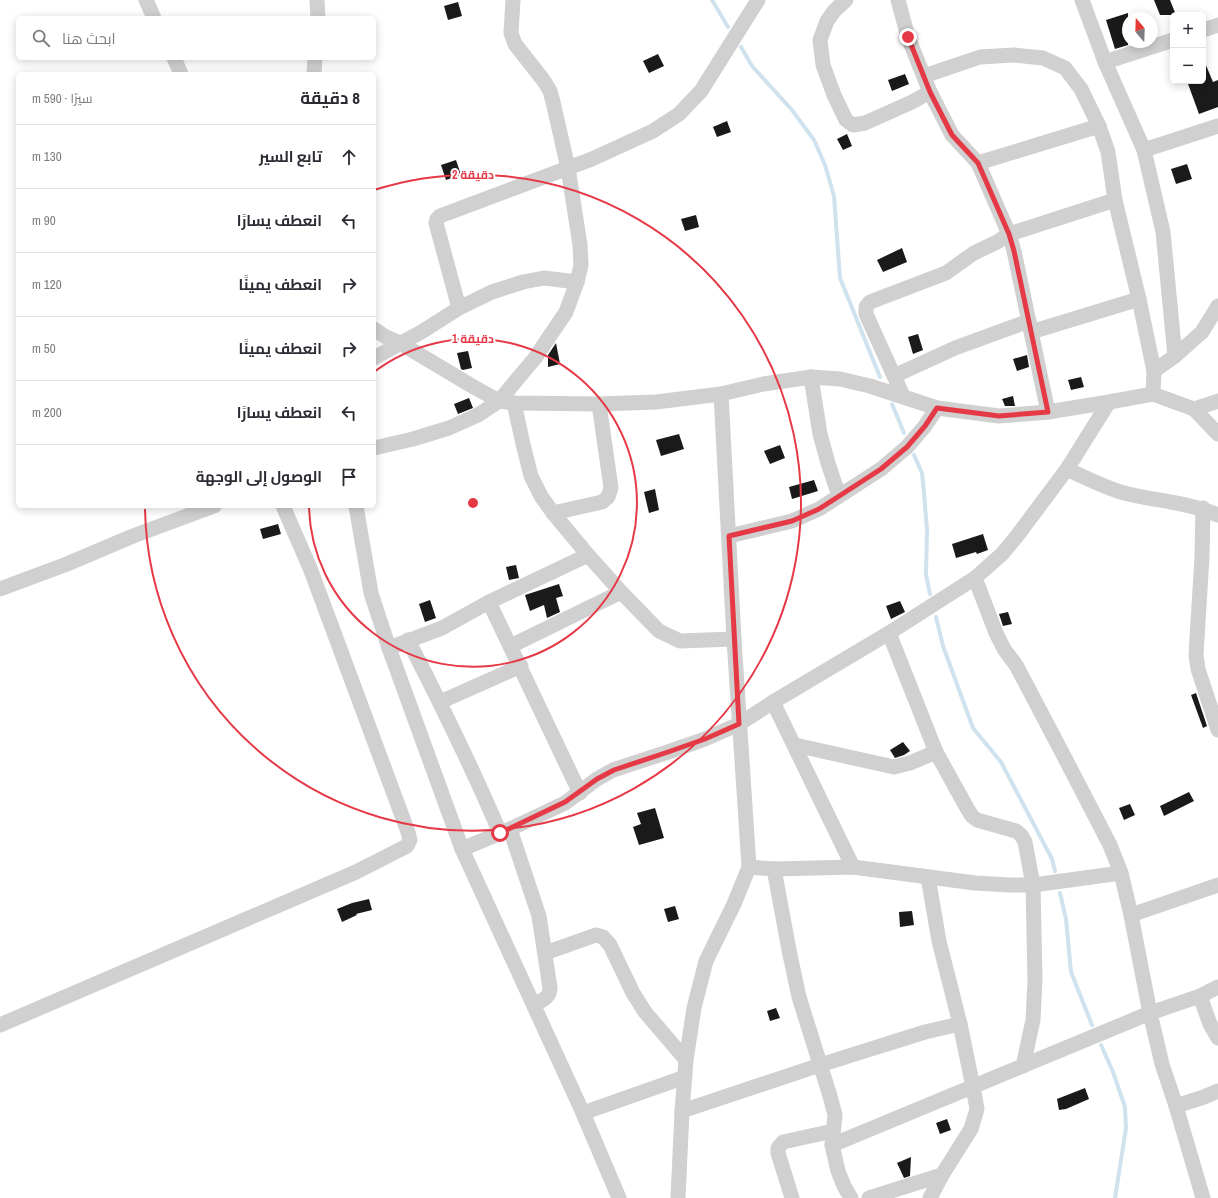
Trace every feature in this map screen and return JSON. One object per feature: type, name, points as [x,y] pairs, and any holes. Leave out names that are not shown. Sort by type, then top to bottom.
[{"type":"street","points":[[146,0],[153,16]]},
{"type":"street","points":[[317,0],[318,16]]},
{"type":"street","points":[[376,448],[413,439],[449,428],[478,415],[499,401],[535,358],[566,312],[577,282],[581,265],[580,245],[568,168],[550,91],[515,44],[511,33],[513,0]]},
{"type":"street","points":[[459,308],[436,223],[437,219],[440,216],[592,159],[654,131],[679,114],[701,91],[758,0]]},
{"type":"street","points":[[846,0],[835,10],[827,21],[820,40],[823,65],[834,95],[846,120],[853,125],[865,123],[912,102],[930,92]]},
{"type":"street","points":[[898,0],[908,37],[930,92],[952,135],[978,163],[1009,234],[1014,251],[1048,412]]},
{"type":"street","points":[[1082,0],[1105,62],[1144,150],[1163,232],[1175,356]]},
{"type":"street","points":[[1206,29],[1218,25]]},
{"type":"street","points":[[1105,62],[1170,41]]},
{"type":"street","points":[[924,76],[980,56],[1014,55],[1043,58],[1064,68],[1081,89],[1099,126],[1108,152],[1115,200],[1139,299],[1154,371],[1153,394]]},
{"type":"street","points":[[175,60],[180,72]]},
{"type":"street","points":[[314,72],[315,60]]},
{"type":"street","points":[[978,163],[1099,126]]},
{"type":"street","points":[[1144,150],[1218,126]]},
{"type":"street","points":[[903,396],[866,314],[866,307],[870,302],[946,273],[974,253],[997,242],[1009,234],[1115,200]]},
{"type":"street","points":[[376,357],[459,308],[492,292],[523,282],[544,278],[577,282]]},
{"type":"street","points":[[894,376],[955,348],[1030,326],[1139,299]]},
{"type":"street","points":[[1154,371],[1175,356],[1202,332],[1218,306]]},
{"type":"street","points":[[376,330],[499,401],[514,403],[599,404],[656,402],[721,394],[763,384],[811,377],[840,379],[870,386],[937,408],[999,416],[1048,412],[1153,394],[1194,409],[1218,434]]},
{"type":"street","points":[[811,377],[820,434],[839,496]]},
{"type":"street","points":[[678,1198],[686,1060],[694,1008],[706,961],[734,904],[749,867],[739,724],[721,394]]},
{"type":"street","points":[[1194,409],[1218,401]]},
{"type":"street","points":[[462,849],[505,831],[565,802],[580,793],[597,779],[614,770],[697,742],[739,724],[889,633],[975,578],[1002,554],[1067,469],[1109,402]]},
{"type":"street","points":[[514,403],[531,476],[540,496],[588,555],[621,592],[659,631],[680,640],[734,639]]},
{"type":"street","points":[[553,513],[602,502],[608,497],[611,488],[599,404]]},
{"type":"street","points":[[729,536],[792,521],[819,509],[881,469],[907,447],[925,426],[937,408]]},
{"type":"street","points":[[1067,469],[1103,486],[1125,493],[1203,508],[1218,515]]},
{"type":"street","points":[[0,589],[67,564],[133,536],[209,508]]},
{"type":"street","points":[[0,1025],[356,872],[407,846],[410,840],[408,832],[310,568],[284,508]]},
{"type":"street","points":[[356,508],[371,592],[389,648],[462,849],[583,1113],[619,1198]]},
{"type":"street","points":[[1203,508],[1202,556],[1196,655],[1198,669],[1218,730]]},
{"type":"street","points":[[389,648],[442,628],[490,602],[588,555]]},
{"type":"street","points":[[975,578],[996,633],[1004,649],[1016,665],[1064,755],[1110,845],[1121,873],[1162,1064],[1203,1198]]},
{"type":"street","points":[[511,646],[621,592]]},
{"type":"street","points":[[490,602],[580,793]]},
{"type":"street","points":[[889,633],[936,752],[972,816],[977,820],[1016,832],[1021,835],[1025,842],[1032,885],[1035,980],[1033,1020],[1023,1066]]},
{"type":"street","points":[[408,640],[440,702],[478,782],[505,831],[539,916],[550,993],[547,997],[534,1005]]},
{"type":"street","points":[[440,702],[520,666]]},
{"type":"street","points":[[773,702],[853,867]]},
{"type":"street","points":[[795,745],[894,767],[910,763],[936,752]]},
{"type":"street","points":[[749,867],[774,869],[853,867],[975,883],[1010,885],[1032,885],[1121,873]]},
{"type":"street","points":[[774,869],[799,997],[830,1096],[834,1115],[833,1138],[838,1171],[851,1198]]},
{"type":"street","points":[[928,877],[939,941],[960,1024],[977,1109],[971,1129],[942,1175],[930,1198]]},
{"type":"street","points":[[1131,915],[1218,885]]},
{"type":"street","points":[[545,953],[596,935],[603,937],[610,945],[632,993],[649,1017],[686,1060]]},
{"type":"street","points":[[792,1198],[778,1153],[778,1148],[783,1142],[833,1138],[973,1087],[1150,1013],[1200,996],[1218,987]]},
{"type":"street","points":[[1200,996],[1210,1024],[1218,1038]]},
{"type":"street","points":[[682,1111],[925,1032],[960,1024]]},
{"type":"street","points":[[583,1113],[685,1077]]},
{"type":"street","points":[[1176,1106],[1204,1097],[1218,1090]]},
{"type":"street","points":[[869,1198],[942,1175]]},
{"type":"building","points":[[1154,0],[1170,0],[1175,12],[1170,12],[1170,15],[1160,15]]},
{"type":"building","points":[[458,2],[462,16],[448,20],[444,6]]},
{"type":"building","points":[[1122,15],[1122,47],[1115,49],[1106,20]]},
{"type":"building","points":[[658,54],[664,66],[649,73],[643,61]]},
{"type":"building","points":[[1206,65],[1213,82],[1218,80],[1218,107],[1199,114],[1188,84],[1206,84]]},
{"type":"building","points":[[905,74],[909,84],[892,91],[888,80]]},
{"type":"building","points":[[727,121],[731,132],[717,137],[713,127]]},
{"type":"building","points":[[847,134],[852,146],[843,150],[837,139]]},
{"type":"building","points":[[456,160],[461,175],[446,180],[441,165]]},
{"type":"building","points":[[1187,164],[1192,179],[1176,184],[1171,169]]},
{"type":"building","points":[[696,215],[699,227],[685,231],[681,219]]},
{"type":"building","points":[[902,248],[907,262],[883,272],[877,260]]},
{"type":"building","points":[[918,334],[923,350],[913,354],[908,337]]},
{"type":"building","points":[[556,343],[560,364],[548,367],[548,355]]},
{"type":"building","points":[[468,351],[472,368],[463,370],[461,369],[457,353]]},
{"type":"building","points":[[1027,355],[1029,367],[1017,371],[1013,359]]},
{"type":"building","points":[[1081,377],[1084,387],[1071,390],[1068,380]]},
{"type":"building","points":[[1013,396],[1015,406],[1005,406],[1002,399]]},
{"type":"building","points":[[469,398],[473,408],[458,414],[454,404]]},
{"type":"building","points":[[679,434],[684,449],[661,456],[656,440]]},
{"type":"building","points":[[780,445],[785,458],[770,464],[764,451]]},
{"type":"building","points":[[814,480],[818,491],[792,499],[789,487]]},
{"type":"building","points":[[655,489],[659,510],[649,513],[644,492]]},
{"type":"building","points":[[278,524],[281,534],[263,539],[260,529]]},
{"type":"building","points":[[983,534],[988,550],[977,554],[976,552],[956,558],[952,544]]},
{"type":"building","points":[[516,565],[519,578],[509,580],[506,567]]},
{"type":"building","points":[[559,584],[563,596],[556,598],[560,612],[547,618],[544,605],[530,611],[525,595]]},
{"type":"building","points":[[430,600],[436,618],[425,622],[419,604]]},
{"type":"building","points":[[900,601],[905,612],[891,619],[886,606]]},
{"type":"building","points":[[1008,612],[1012,624],[1003,626],[999,614]]},
{"type":"building","points":[[1196,693],[1207,726],[1203,728],[1191,695]]},
{"type":"building","points":[[903,742],[910,751],[895,758],[890,750]]},
{"type":"building","points":[[1189,792],[1194,801],[1164,816],[1160,806]]},
{"type":"building","points":[[1130,804],[1135,815],[1124,820],[1119,808]]},
{"type":"building","points":[[655,808],[664,838],[639,845],[633,827],[641,824],[637,813]]},
{"type":"building","points":[[369,899],[372,910],[356,914],[357,915],[342,922],[337,909],[352,903]]},
{"type":"building","points":[[675,906],[679,919],[668,922],[664,909]]},
{"type":"building","points":[[912,911],[914,925],[900,927],[899,912]]},
{"type":"building","points":[[776,1008],[780,1018],[770,1021],[767,1011]]},
{"type":"building","points":[[1085,1088],[1089,1099],[1066,1109],[1059,1110],[1057,1099]]},
{"type":"building","points":[[947,1119],[951,1130],[940,1134],[936,1123]]},
{"type":"building","points":[[911,1157],[910,1176],[904,1178],[897,1163]]},
{"type":"waterway","points":[[712,0],[728,27]]},
{"type":"waterway","points":[[741,47],[752,66],[792,110],[814,140],[825,165],[834,196],[840,278],[880,377]]},
{"type":"waterway","points":[[892,404],[904,433]]},
{"type":"waterway","points":[[914,455],[922,473],[927,530],[926,575],[930,594]]},
{"type":"waterway","points":[[936,617],[943,646],[973,728],[1001,762],[1052,859],[1055,871]]},
{"type":"waterway","points":[[1060,893],[1066,919],[1071,972],[1092,1025]]},
{"type":"waterway","points":[[1101,1045],[1113,1072],[1125,1107],[1126,1128],[1115,1198]]},
{"type":"route","points":[[500,833],[565,802],[580,793],[597,779],[614,770],[705,739],[739,724],[729,536],[792,521],[819,509],[881,469],[907,447],[925,426],[937,408],[999,416],[1048,412],[1014,251],[1009,234],[978,163],[952,135],[930,92],[908,37]]}]
